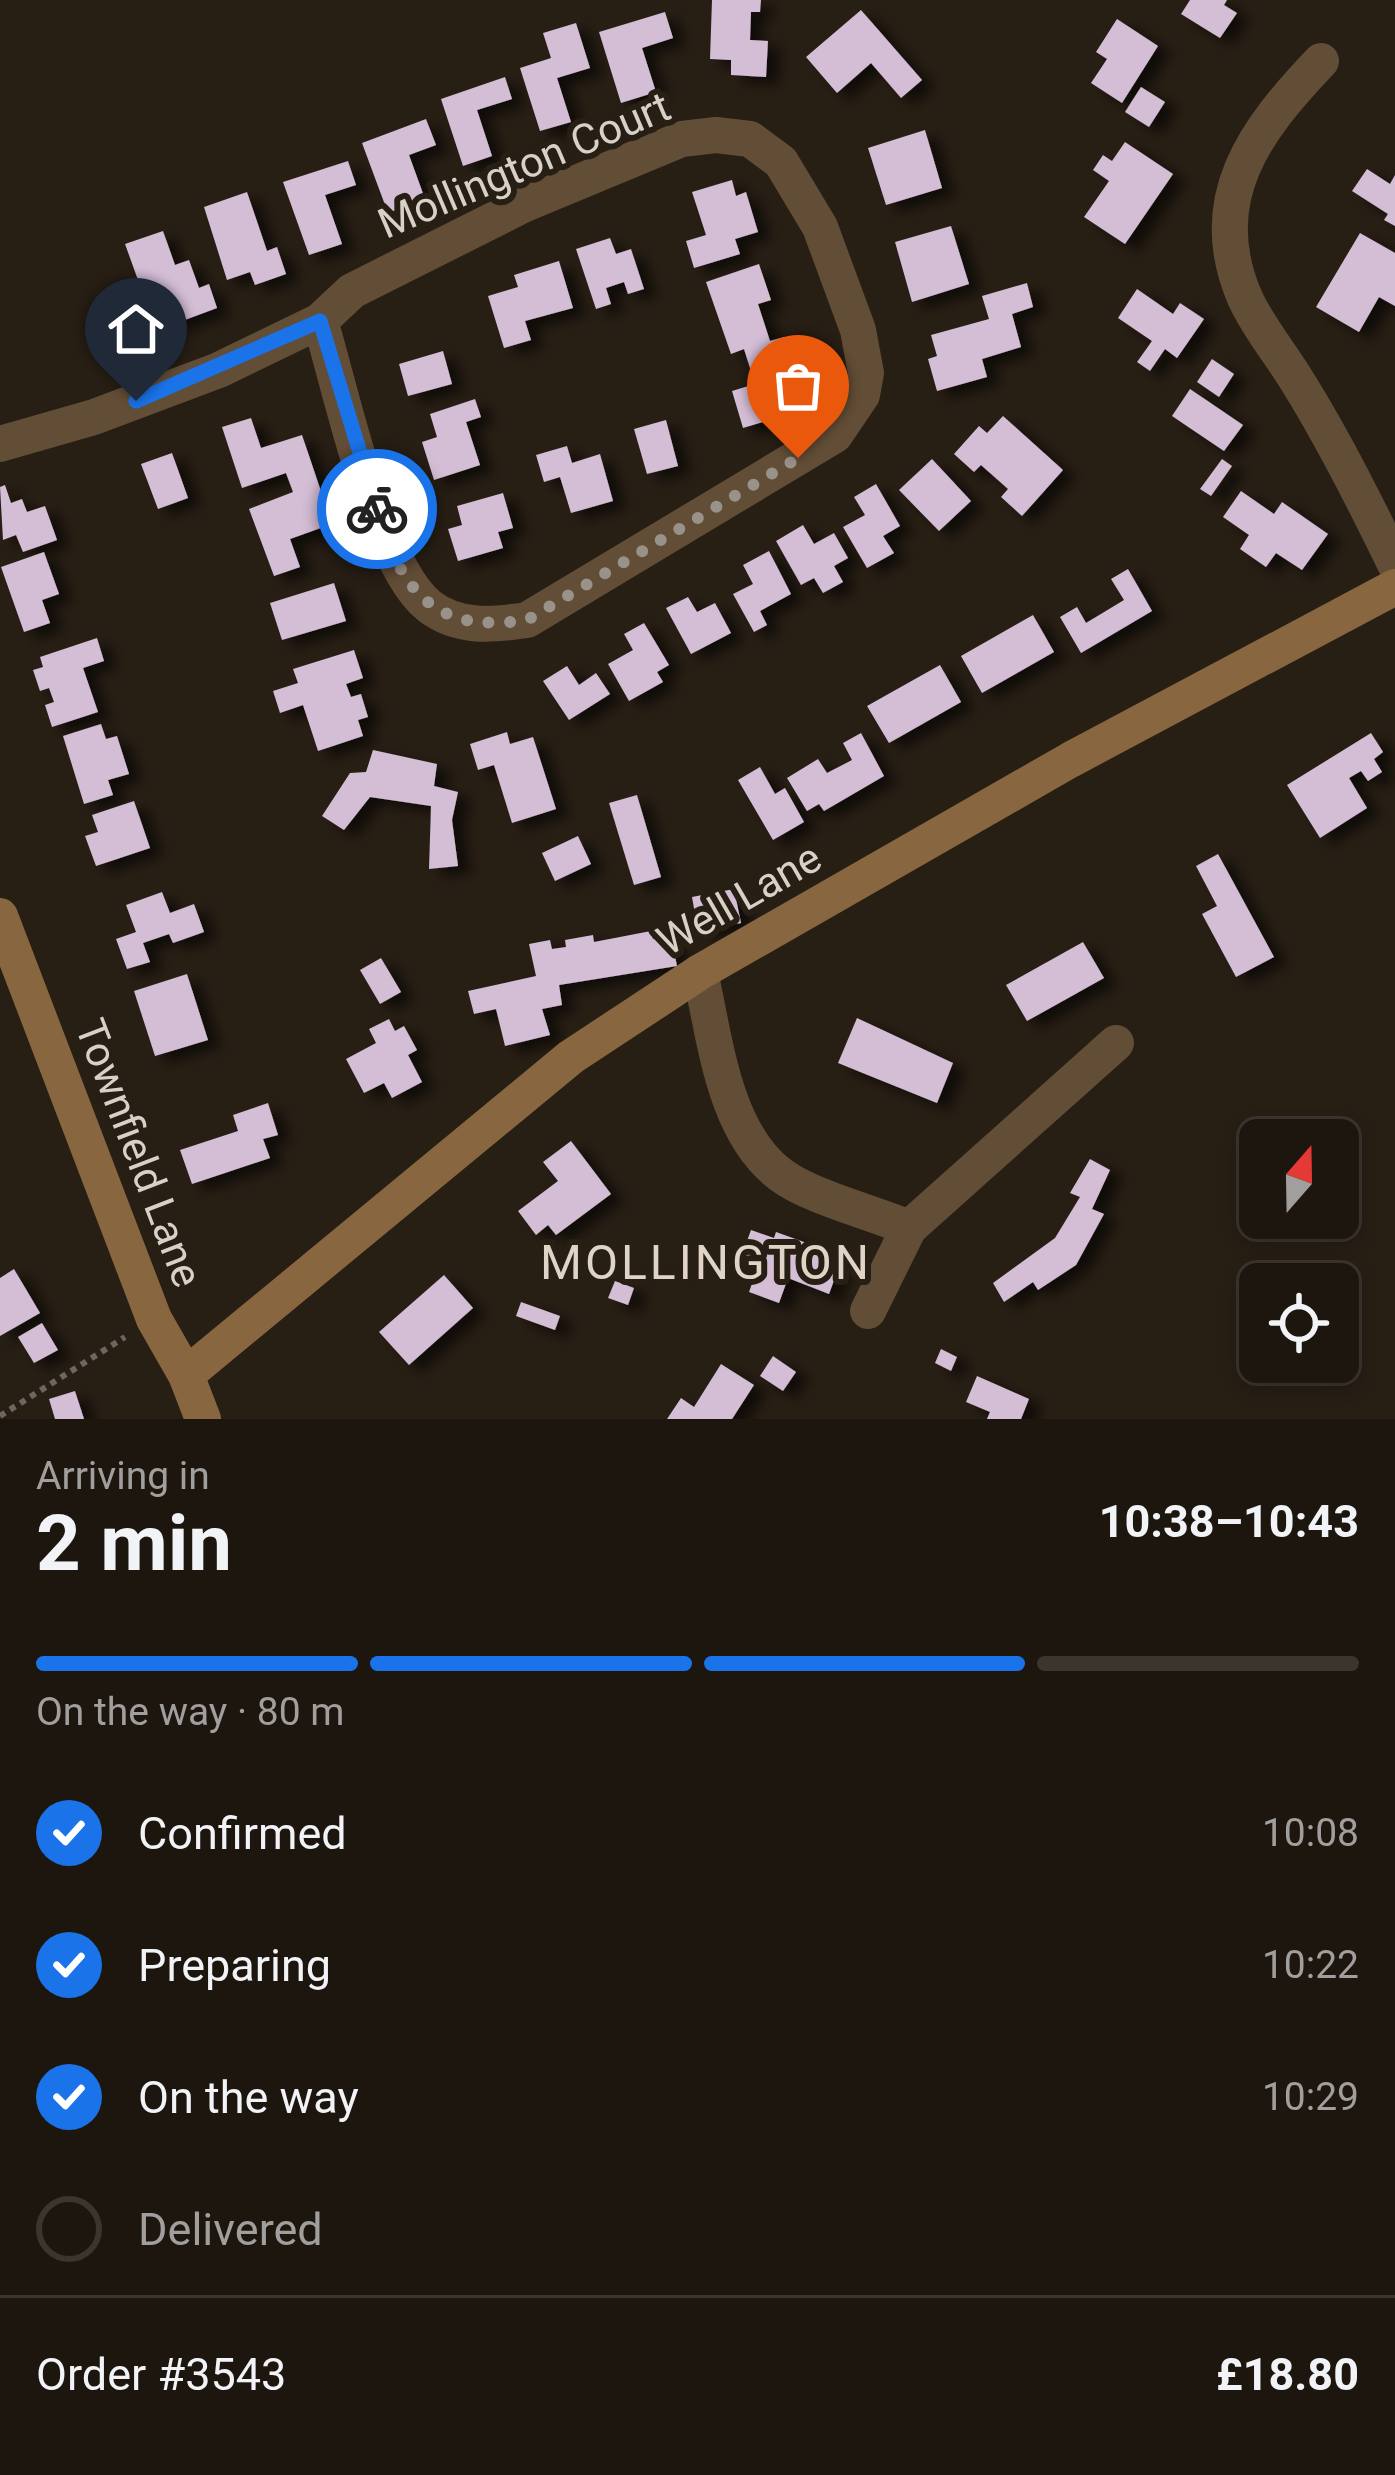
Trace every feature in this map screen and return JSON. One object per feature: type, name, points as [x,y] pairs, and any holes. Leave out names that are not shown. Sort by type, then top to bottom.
[{"type":"street","points":[[1321,61],[1267,118],[1235,180],[1230,233],[1244,295],[1344,459],[1395,564]]},
{"type":"street","name":"Mollington Court","points":[[0,444],[94,417],[219,370],[320,321],[352,291],[523,205],[682,139],[716,134],[750,139],[781,162],[820,227],[858,330],[866,373],[862,395],[835,435],[527,620],[489,626],[457,620],[430,607],[408,583],[383,531],[320,321]]},
{"type":"street","name":"Well Lane","points":[[187,1375],[571,1057],[700,972],[1070,760],[1395,587]]},
{"type":"street","name":"Townfield Lane","points":[[0,916],[154,1318],[187,1375],[203,1419]]},
{"type":"street","points":[[700,972],[726,1083],[747,1135],[782,1176],[909,1228]]},
{"type":"street","points":[[868,1311],[909,1228],[1116,1043]]},
{"type":"path","points":[[0,1416],[154,1318]]},
{"type":"building","points":[[712,0],[761,0],[760,12],[751,12],[750,40],[768,41],[766,77],[731,75],[731,60],[710,59]]},
{"type":"building","points":[[1190,0],[1227,0],[1224,5],[1237,13],[1220,38],[1181,14]]},
{"type":"building","points":[[861,10],[922,80],[901,98],[871,63],[837,93],[806,57]]},
{"type":"building","points":[[665,12],[673,38],[642,48],[656,92],[621,103],[599,32]]},
{"type":"building","points":[[1117,19],[1158,46],[1122,103],[1091,83],[1107,59],[1096,52]]},
{"type":"building","points":[[576,23],[590,68],[557,78],[571,122],[540,131],[520,68],[551,58],[543,33]]},
{"type":"building","points":[[505,77],[512,99],[477,110],[492,156],[463,166],[441,99]]},
{"type":"building","points":[[1141,87],[1165,102],[1149,127],[1125,112]]},
{"type":"building","points":[[426,119],[436,145],[409,155],[425,199],[388,213],[362,143]]},
{"type":"building","points":[[925,130],[942,188],[886,205],[868,148]]},
{"type":"building","points":[[1125,142],[1173,174],[1125,244],[1084,217],[1109,181],[1093,170],[1103,155],[1112,161]]},
{"type":"building","points":[[348,161],[356,185],[325,195],[342,244],[309,255],[283,182]]},
{"type":"building","points":[[1367,169],[1390,184],[1395,175],[1395,226],[1384,220],[1388,214],[1352,191]]},
{"type":"building","points":[[732,180],[736,196],[746,192],[758,232],[735,239],[740,254],[694,268],[686,241],[706,235],[692,192]]},
{"type":"building","points":[[247,192],[267,251],[277,247],[286,274],[255,285],[250,272],[227,280],[204,207]]},
{"type":"building","points":[[951,226],[969,284],[912,302],[895,242]]},
{"type":"building","points":[[163,231],[175,265],[189,260],[199,288],[209,284],[217,308],[174,324],[169,309],[151,316],[125,244]]},
{"type":"building","points":[[1360,233],[1395,253],[1395,306],[1379,297],[1359,332],[1316,307]]},
{"type":"building","points":[[610,238],[616,254],[631,249],[644,289],[628,294],[624,282],[606,288],[611,304],[596,309],[576,249]]},
{"type":"building","points":[[559,261],[573,308],[525,321],[531,340],[504,348],[488,296],[518,287],[514,275]]},
{"type":"building","points":[[759,264],[771,300],[758,304],[770,341],[784,337],[799,384],[781,390],[789,414],[743,428],[732,391],[755,384],[744,349],[731,354],[706,282]]},
{"type":"building","points":[[1027,283],[1033,307],[1012,314],[1021,347],[982,359],[987,377],[937,391],[928,359],[937,356],[931,335],[989,319],[982,296]]},
{"type":"building","points":[[1137,289],[1173,314],[1180,303],[1204,319],[1177,358],[1165,349],[1150,371],[1137,362],[1152,341],[1118,318]]},
{"type":"building","points":[[443,351],[452,384],[408,396],[399,364]]},
{"type":"building","points":[[1212,359],[1234,374],[1219,397],[1197,382]]},
{"type":"building","points":[[1190,389],[1243,425],[1224,451],[1172,416]]},
{"type":"building","points":[[475,399],[481,417],[466,422],[480,465],[434,480],[422,442],[437,437],[430,414]]},
{"type":"building","points":[[1003,416],[1063,470],[1022,516],[1001,497],[1008,489],[981,465],[974,472],[954,454],[979,426],[987,433]]},
{"type":"building","points":[[251,418],[261,448],[302,435],[332,524],[290,539],[300,567],[274,576],[249,509],[293,492],[286,473],[242,488],[222,427]]},
{"type":"building","points":[[666,420],[678,466],[647,474],[634,429]]},
{"type":"building","points":[[567,446],[572,463],[600,454],[613,501],[571,513],[560,477],[544,482],[536,455]]},
{"type":"building","points":[[172,453],[188,498],[158,509],[141,464]]},
{"type":"building","points":[[932,459],[971,501],[939,531],[899,490]]},
{"type":"building","points":[[1222,459],[1232,466],[1211,496],[1200,489]]},
{"type":"building","points":[[876,484],[900,526],[883,536],[894,553],[867,568],[843,527],[865,515],[854,497]]},
{"type":"building","points":[[5,485],[11,503],[22,499],[27,512],[45,506],[57,540],[23,552],[16,535],[3,540],[0,487]]},
{"type":"building","points":[[1241,491],[1274,514],[1282,502],[1328,534],[1302,570],[1276,553],[1266,567],[1240,549],[1249,535],[1223,517]]},
{"type":"building","points":[[503,493],[513,528],[498,532],[503,548],[458,561],[448,529],[462,525],[457,506]]},
{"type":"building","points":[[803,525],[814,544],[834,533],[848,558],[834,566],[843,582],[823,593],[814,578],[801,585],[776,541]]},
{"type":"building","points":[[769,551],[791,594],[760,611],[767,625],[754,632],[733,594],[753,584],[743,565]]},
{"type":"building","points":[[44,552],[59,594],[42,600],[50,623],[24,632],[1,567]]},
{"type":"building","points":[[1128,569],[1152,611],[1081,653],[1060,617],[1077,607],[1086,623],[1124,600],[1111,579]]},
{"type":"building","points":[[334,583],[346,621],[282,640],[270,603]]},
{"type":"building","points":[[688,597],[697,612],[715,603],[731,633],[691,654],[666,608]]},
{"type":"building","points":[[1033,615],[1054,652],[982,693],[961,656]]},
{"type":"building","points":[[644,623],[669,665],[657,672],[663,682],[629,701],[608,664],[633,650],[624,634]]},
{"type":"building","points":[[97,638],[104,661],[83,668],[98,712],[52,727],[45,705],[54,702],[49,688],[40,691],[33,670],[43,667],[40,657]]},
{"type":"building","points":[[354,650],[363,678],[346,684],[351,697],[361,694],[368,717],[358,720],[363,736],[318,751],[303,705],[280,713],[273,691],[298,683],[293,669]]},
{"type":"building","points":[[940,665],[961,702],[889,743],[867,706]]},
{"type":"building","points":[[567,666],[579,685],[596,673],[610,694],[569,720],[543,681]]},
{"type":"building","points":[[101,724],[106,739],[117,736],[129,774],[108,780],[113,795],[84,804],[63,736]]},
{"type":"building","points":[[507,732],[510,744],[533,737],[556,809],[512,823],[494,765],[478,770],[470,744]]},
{"type":"building","points":[[861,733],[884,776],[824,811],[819,804],[807,811],[787,778],[818,759],[827,773],[852,760],[843,743]]},
{"type":"building","points":[[1371,733],[1383,752],[1374,759],[1382,772],[1368,781],[1361,771],[1349,778],[1367,808],[1320,838],[1287,785]]},
{"type":"building","points":[[373,750],[437,764],[434,786],[458,792],[452,820],[458,866],[429,869],[431,806],[370,797],[344,830],[322,816],[350,773],[366,772]]},
{"type":"building","points":[[760,767],[775,794],[785,788],[804,822],[773,840],[738,780]]},
{"type":"building","points":[[637,795],[661,877],[634,885],[609,803]]},
{"type":"building","points":[[134,801],[150,848],[96,866],[85,836],[98,832],[92,815]]},
{"type":"building","points":[[578,836],[591,864],[555,881],[542,853]]},
{"type":"building","points":[[1218,854],[1274,957],[1236,977],[1202,914],[1217,906],[1196,866]]},
{"type":"building","points":[[734,889],[741,923],[698,931],[692,897]]},
{"type":"building","points":[[162,892],[170,913],[194,904],[204,932],[173,943],[169,934],[143,943],[150,962],[127,969],[116,939],[136,932],[126,905]]},
{"type":"building","points":[[651,931],[653,939],[671,936],[677,966],[559,985],[562,1005],[542,1009],[550,1035],[505,1046],[496,1009],[474,1014],[468,991],[536,976],[529,944],[550,940],[552,949],[566,947],[565,940],[593,935],[594,942]]},
{"type":"building","points":[[1083,942],[1104,978],[1027,1021],[1006,985]]},
{"type":"building","points":[[381,958],[401,992],[380,1004],[360,970]]},
{"type":"building","points":[[187,974],[208,1040],[155,1056],[134,991]]},
{"type":"building","points":[[857,1018],[953,1063],[937,1103],[838,1063]]},
{"type":"building","points":[[389,1019],[395,1031],[404,1026],[417,1050],[408,1055],[422,1082],[392,1098],[384,1083],[364,1093],[346,1059],[376,1043],[369,1029]]},
{"type":"building","points":[[268,1103],[278,1135],[263,1139],[270,1158],[192,1184],[180,1150],[238,1131],[233,1115]]},
{"type":"building","points":[[571,1141],[611,1194],[556,1235],[548,1225],[536,1235],[518,1211],[558,1181],[543,1162]]},
{"type":"building","points":[[1090,1159],[1110,1170],[1092,1209],[1104,1214],[1076,1265],[1038,1290],[1033,1282],[1004,1302],[993,1283],[1055,1238],[1080,1197],[1070,1193]]},
{"type":"building","points":[[751,1230],[774,1238],[776,1232],[843,1256],[829,1294],[788,1278],[779,1303],[749,1292],[754,1278],[736,1271]]},
{"type":"building","points":[[14,1269],[40,1313],[0,1336],[0,1278]]},
{"type":"building","points":[[444,1275],[473,1308],[409,1365],[379,1332]]},
{"type":"building","points":[[615,1281],[634,1288],[628,1305],[608,1298]]},
{"type":"building","points":[[521,1302],[560,1316],[555,1330],[516,1316]]},
{"type":"building","points":[[42,1323],[58,1350],[34,1363],[18,1337]]},
{"type":"building","points":[[941,1349],[957,1357],[951,1371],[935,1363]]},
{"type":"building","points":[[773,1356],[796,1372],[783,1391],[760,1376]]},
{"type":"building","points":[[721,1364],[754,1385],[732,1419],[667,1419],[681,1398],[694,1407]]},
{"type":"building","points":[[977,1376],[1029,1399],[1021,1419],[987,1419],[990,1412],[966,1402]]},
{"type":"building","points":[[75,1391],[84,1419],[55,1419],[49,1399]]},
{"type":"way so far","points":[[377,509],[408,583],[430,607],[457,620],[489,626],[527,620],[798,458]]},
{"type":"district","name":"MOLLINGTON","points":[[706,1262]]},
{"type":"route","points":[[136,401],[219,370],[320,321],[377,509]]}]
